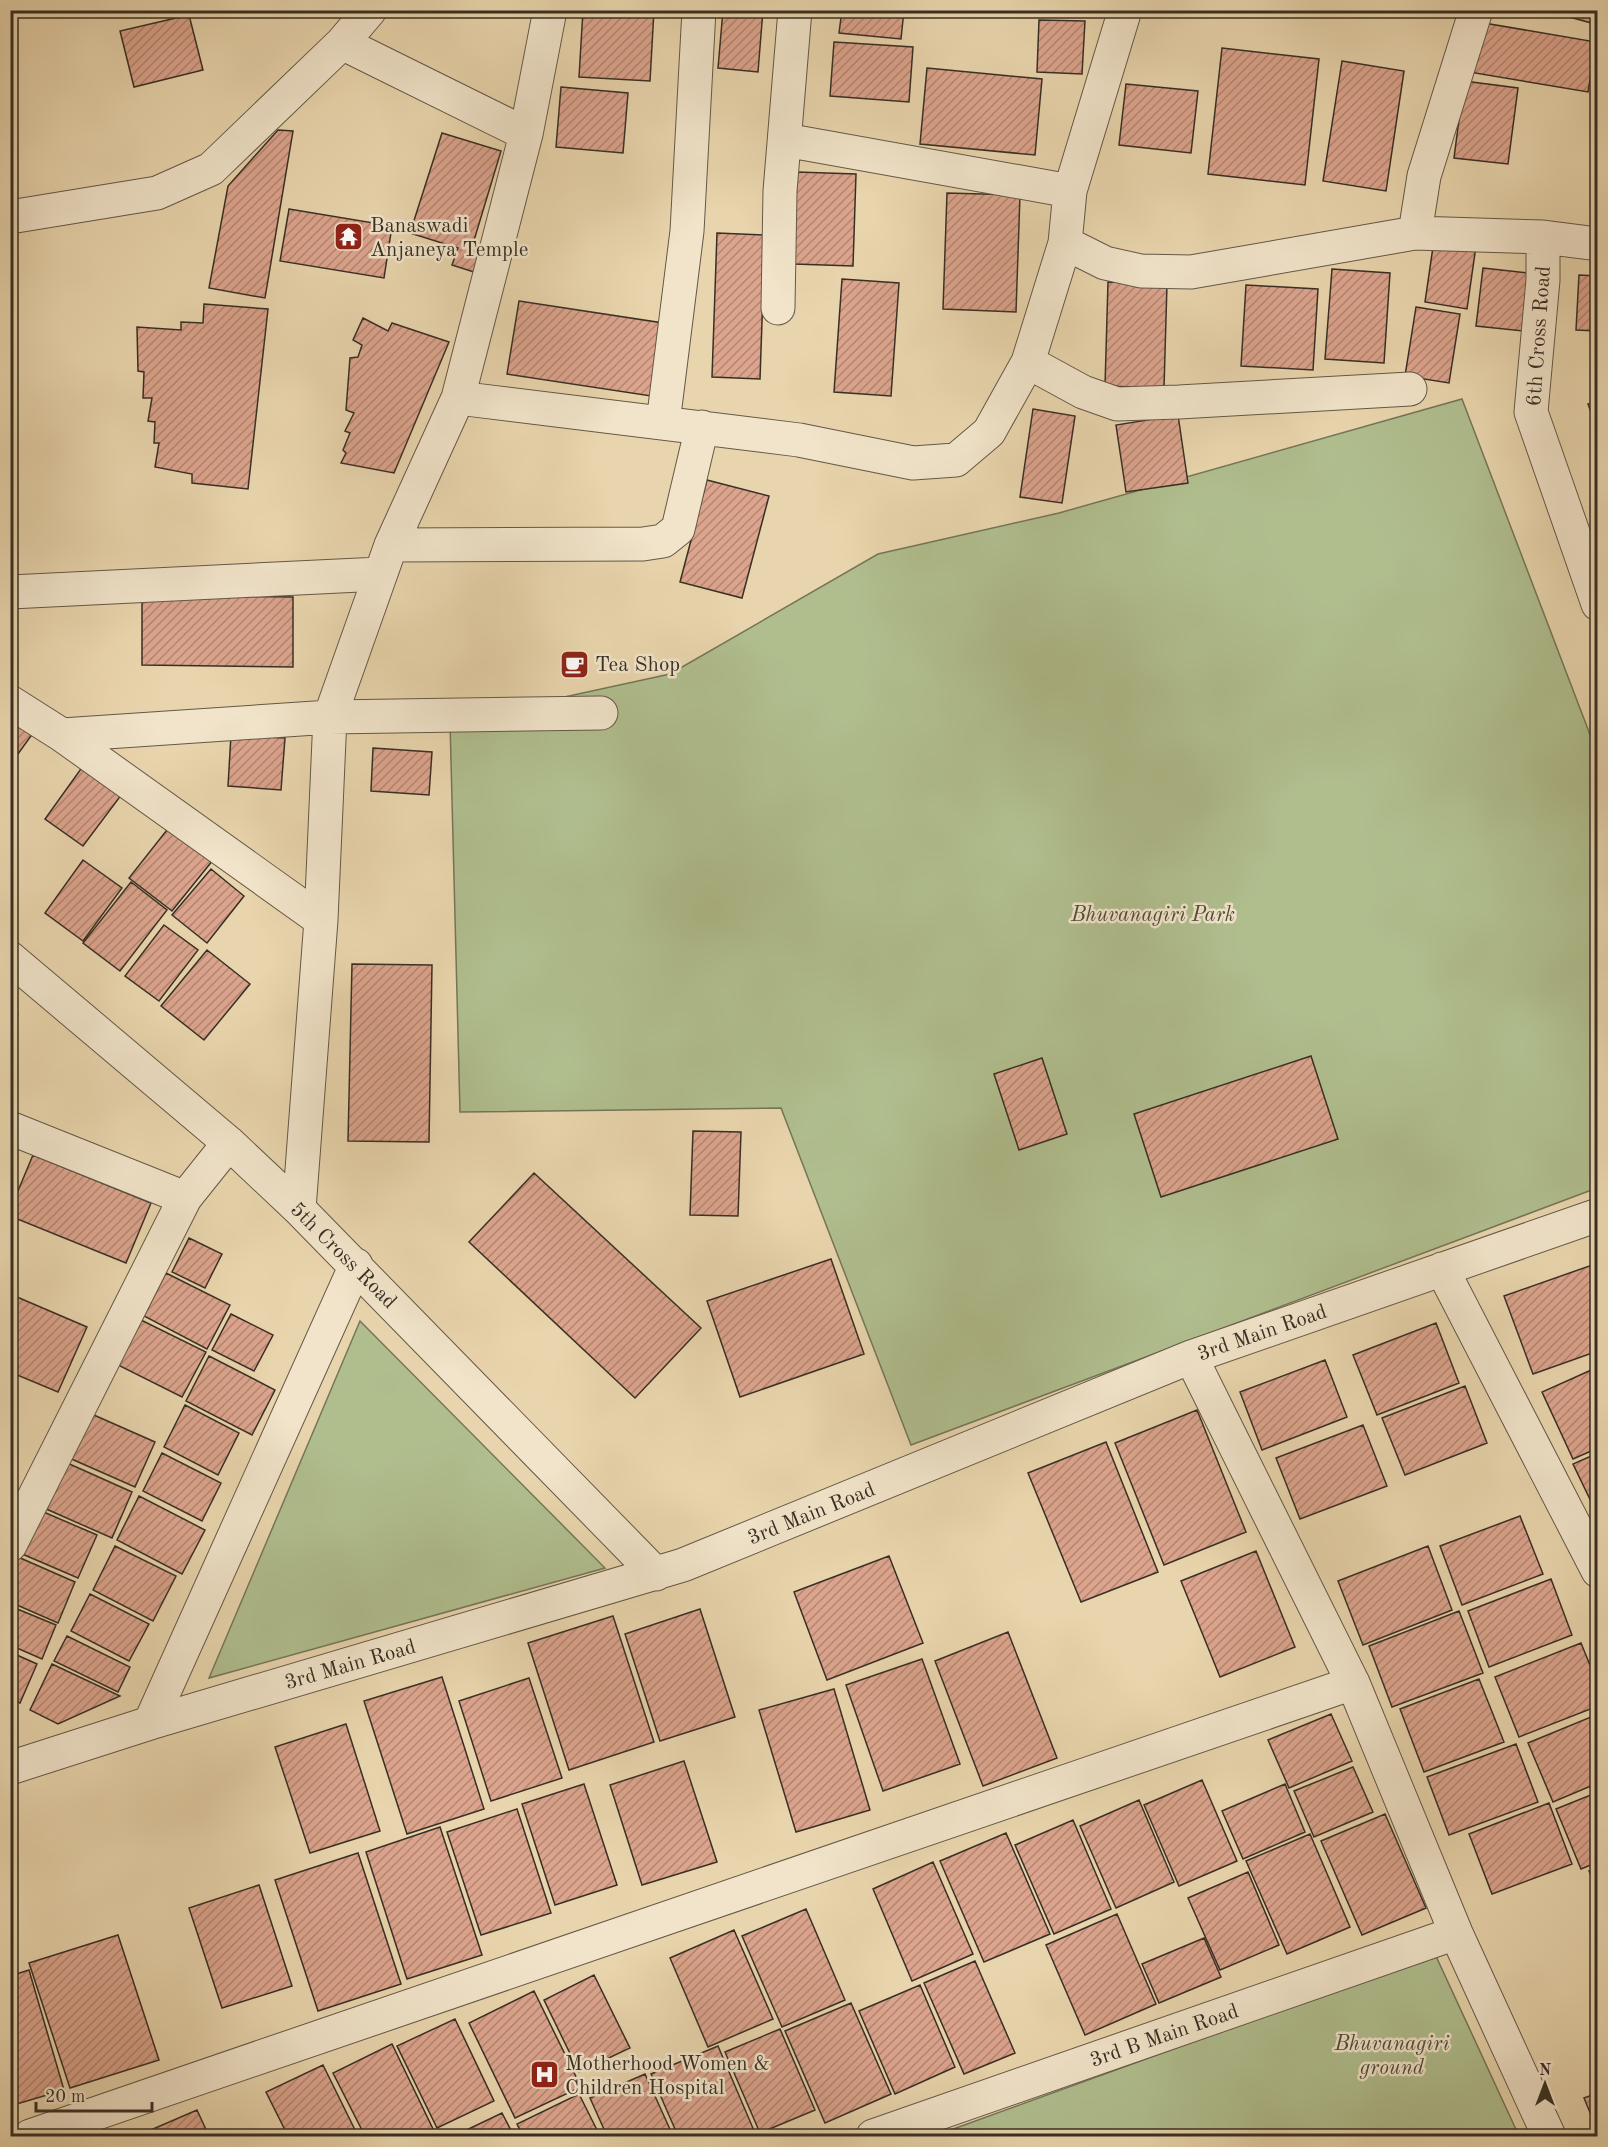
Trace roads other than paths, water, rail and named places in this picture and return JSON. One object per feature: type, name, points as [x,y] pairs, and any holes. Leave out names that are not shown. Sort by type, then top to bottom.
[{"type":"street","points":[[10,217],[157,193],[211,169],[342,44],[370,10]]},
{"type":"street","points":[[299,1209],[321,920],[330,717],[386,559],[458,398],[526,134],[550,10]]},
{"type":"street","points":[[663,423],[687,231],[699,10]]},
{"type":"street","points":[[778,308],[780,191],[795,10]]},
{"type":"street","points":[[458,398],[799,440],[913,463],[956,460],[989,432],[1028,362],[1065,243],[1070,191],[1125,10]]},
{"type":"street","points":[[1415,233],[1424,176],[1476,10]]},
{"type":"street","points":[[342,44],[526,134]]},
{"type":"street","points":[[785,140],[1070,191]]},
{"type":"street","points":[[1065,243],[1105,263],[1141,272],[1191,272],[1415,233],[1543,237],[1598,244]]},
{"type":"street","name":"6th Cross Road","points":[[1543,237],[1543,280],[1531,412],[1598,604]]},
{"type":"street","points":[[1028,362],[1083,392],[1117,404],[1410,389]]},
{"type":"street","points":[[10,592],[386,559],[663,541],[678,529],[702,427]]},
{"type":"street","points":[[10,702],[62,735],[321,920]]},
{"type":"street","points":[[62,735],[330,717],[601,713]]},
{"type":"street","name":"5th Cross Road","points":[[10,958],[229,1143],[299,1209],[656,1574]]},
{"type":"street","points":[[10,1128],[185,1198]]},
{"type":"street","points":[[10,1545],[185,1198],[229,1143]]},
{"type":"street","name":"3rd Main Road","points":[[10,1768],[150,1723],[694,1561],[1191,1357],[1598,1215]]},
{"type":"street","points":[[150,1723],[356,1265]]},
{"type":"street","points":[[1442,1269],[1598,1571]]},
{"type":"street","points":[[1191,1357],[1353,1683],[1456,1933],[1549,2136]]},
{"type":"street","points":[[30,2136],[1353,1683]]},
{"type":"street","name":"3rd B Main Road","points":[[873,2136],[1456,1933]]},
{"type":"place","name":"Banaswadi Anjaneya Temple","points":[[349,237]]},
{"type":"place","name":"Tea Shop","points":[[574,664]]},
{"type":"place","name":"Motherhood Women & Children Hospital","points":[[544,2075]]},
{"type":"park label","name":"Bhuvanagiri Park","points":[[1153,914]]},
{"type":"park label","name":"Bhuvanagiri ground","points":[[1392,2055]]}]
